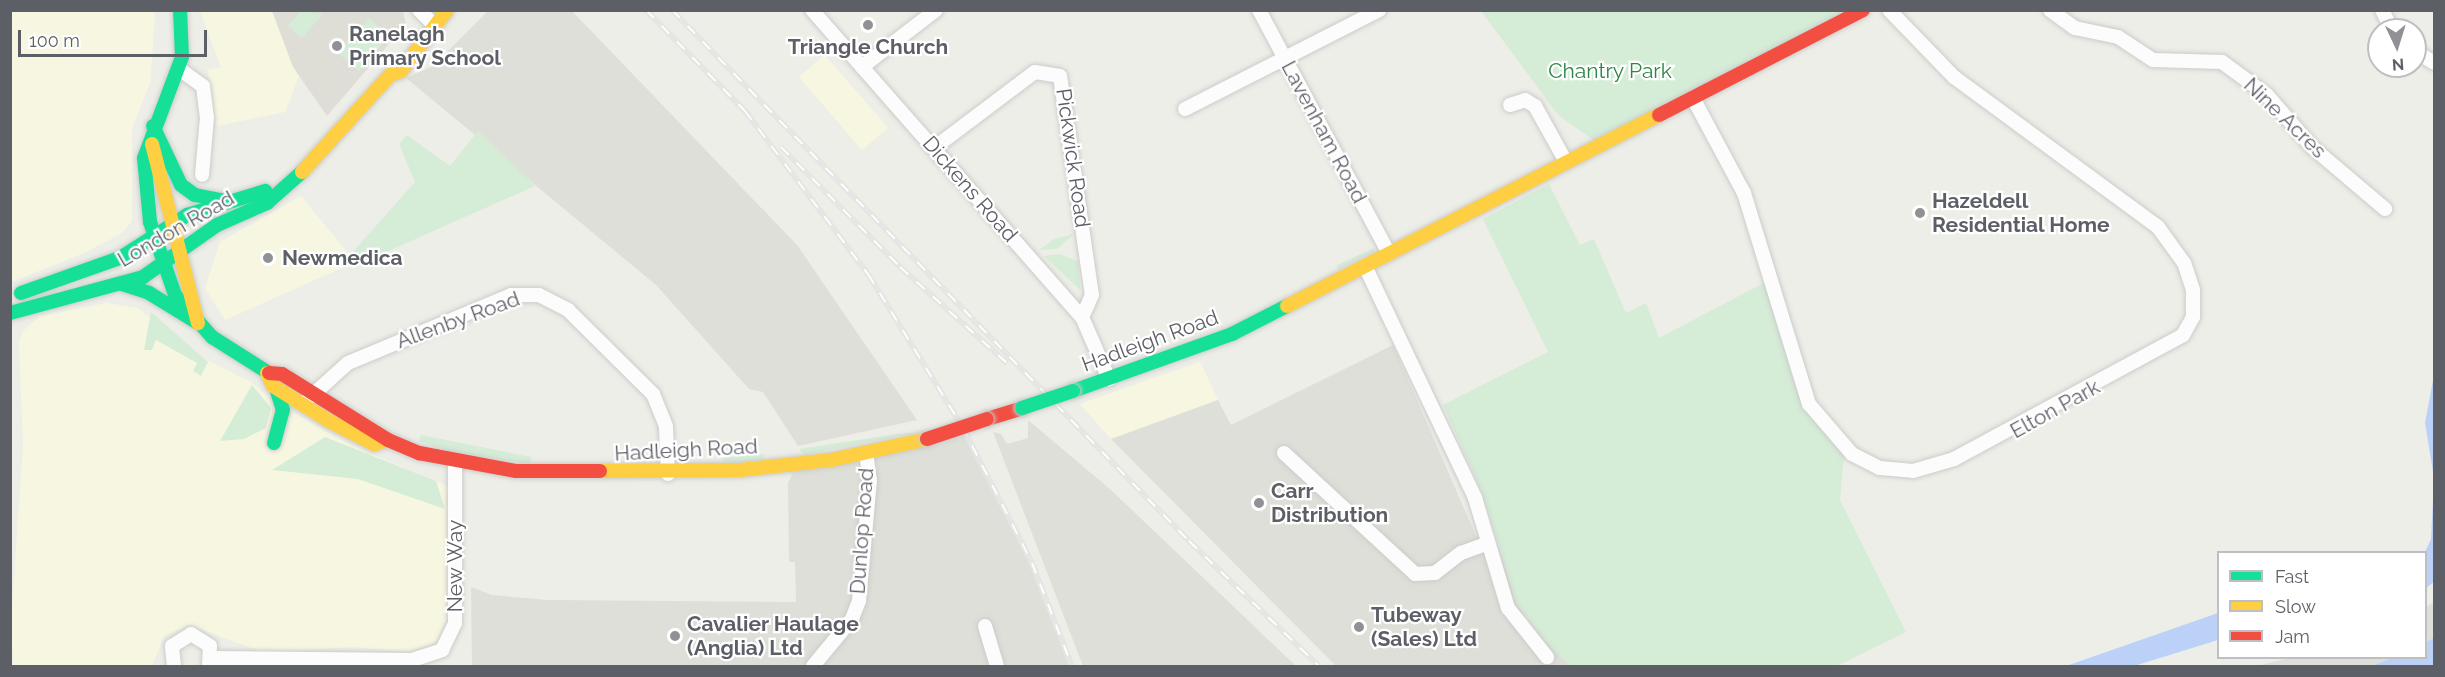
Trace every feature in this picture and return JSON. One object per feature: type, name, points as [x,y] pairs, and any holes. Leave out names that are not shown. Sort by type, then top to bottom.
[{"type":"street","name":"Hadleigh Road","points":[[180,10],[183,50],[153,133],[144,173],[153,238],[171,291],[198,323],[267,373],[276,388],[317,415],[374,444],[388,440]]},
{"type":"street","points":[[419,10],[431,29]]},
{"type":"street","name":"London Road","points":[[10,313],[122,284],[162,264],[217,225],[267,203],[390,75],[391,62],[414,36],[431,29],[447,10]]},
{"type":"street","name":"Dickens Road","points":[[812,10],[1082,317],[1109,379]]},
{"type":"street","points":[[862,67],[936,10]]},
{"type":"street","name":"Lavenham Road","points":[[1259,10],[1389,253]]},
{"type":"street","points":[[1185,109],[1379,10]]},
{"type":"street","name":"Hadleigh Road","points":[[267,373],[282,374],[388,440],[455,463],[555,474],[668,474],[866,453],[927,439],[1211,344],[1863,10]]},
{"type":"street","name":"Elton Park","points":[[1693,98],[1744,193],[1809,404],[1852,454],[1880,468],[1912,471],[1954,459],[2183,335],[2193,317],[2193,290],[2184,263],[2158,227],[1954,77],[1889,10]]},
{"type":"street","name":"Nine Acres","points":[[2049,10],[2075,28],[2118,37],[2140,51],[2166,63],[2205,58],[2230,67],[2385,209]]},
{"type":"street","points":[[178,68],[203,86],[207,117],[202,175]]},
{"type":"street","name":"Pickwick Road","points":[[934,148],[1035,72],[1060,76],[1093,298],[1082,317]]},
{"type":"street","points":[[1510,105],[1525,100],[1535,106],[1566,162]]},
{"type":"street","points":[[153,133],[181,185],[195,195],[227,201]]},
{"type":"street","points":[[153,133],[198,323]]},
{"type":"street","name":"London Road","points":[[10,296],[120,258],[153,238],[173,222],[227,201],[286,185]]},
{"type":"street","points":[[1365,266],[1469,485],[1508,608],[1547,657]]},
{"type":"street","points":[[122,284],[149,293],[198,323]]},
{"type":"street","name":"Allenby Road","points":[[304,406],[312,393],[348,363],[497,301],[521,294],[546,296],[568,310],[653,394],[666,427],[668,474]]},
{"type":"street","points":[[317,415],[324,401],[331,376]]},
{"type":"street","points":[[274,442],[283,410],[276,388]]},
{"type":"street","name":"Dunlop Road","points":[[813,666],[852,619],[859,601],[870,481],[866,453]]},
{"type":"street","points":[[1284,453],[1415,574],[1435,573],[1461,554],[1488,543]]},
{"type":"street","name":"New Way","points":[[174,666],[172,646],[185,634],[202,637],[210,662],[412,660],[442,650],[455,623],[455,463]]},
{"type":"street","points":[[985,626],[997,666]]},
{"type":"shaded area","points":[[11,10],[154,10],[155,16],[150,83],[132,129],[132,221],[122,233],[84,253],[11,282]]},
{"type":"shaded area","points":[[200,11],[272,11],[299,76],[285,112],[216,126],[208,70],[221,67]]},
{"type":"shaded area","name":"Ranelagh Primary School","points":[[272,11],[403,11],[406,24],[327,116],[293,67]]},
{"type":"shaded area","points":[[488,11],[572,11],[797,245],[917,420],[798,446],[763,392],[749,389],[656,285],[406,78],[433,66]]},
{"type":"shaded area","points":[[825,55],[888,128],[862,150],[799,77]]},
{"type":"shaded area","points":[[301,196],[355,262],[225,320],[205,288],[220,242]]},
{"type":"shaded area","points":[[107,303],[138,308],[195,354],[251,382],[273,401],[352,446],[447,486],[448,615],[437,642],[410,652],[352,647],[263,652],[189,625],[164,636],[152,666],[13,666],[11,622],[23,445],[19,342],[23,331],[41,316]]},
{"type":"shaded area","points":[[1393,345],[1476,536],[1497,544],[1525,618],[1571,666],[1336,666],[1111,439],[1218,400],[1231,425]]},
{"type":"shaded area","points":[[1200,362],[1218,400],[1111,439],[1080,404]]},
{"type":"shaded area","points":[[1028,420],[1111,490],[1296,666],[1083,666],[993,432],[1001,434],[1007,444],[1028,438]]},
{"type":"shaded area","points":[[962,426],[1032,563],[1072,666],[472,666],[471,587],[492,595],[548,600],[796,602],[795,562],[789,562],[788,483],[797,464]]},
{"type":"shaded area","points":[[2434,602],[2434,666],[2257,666],[2285,659],[2427,659],[2427,606]]},
{"type":"green space","points":[[301,11],[323,14],[302,38],[288,26]]},
{"type":"green space","name":"Chantry Park","points":[[1481,11],[1863,11],[1600,145],[1558,115]]},
{"type":"green space","points":[[369,18],[389,36],[359,71],[338,53]]},
{"type":"green space","points":[[478,131],[535,186],[357,265],[351,254],[415,182],[399,144],[407,135],[450,166]]},
{"type":"green space","points":[[1549,184],[1580,245],[1594,239],[1626,313],[1646,303],[1659,338],[1775,277],[1823,430],[1844,455],[1840,500],[1906,632],[1837,666],[1571,666],[1538,635],[1516,602],[1482,492],[1443,405],[1548,352],[1483,219]]},
{"type":"green space","points":[[1074,234],[1057,249],[1039,250],[1054,239]]},
{"type":"green space","points":[[1374,248],[1373,252],[1338,270],[1337,265]]},
{"type":"green space","points":[[1059,254],[1078,261],[1080,290],[1044,256]]},
{"type":"green space","points":[[151,312],[208,362],[201,376],[193,371],[197,363],[156,340],[152,350],[144,350]]},
{"type":"green space","points":[[252,385],[271,408],[266,428],[244,439],[220,441]]},
{"type":"green space","points":[[919,432],[804,455],[799,449],[897,434]]},
{"type":"green space","points":[[421,435],[531,457],[530,464],[453,452],[419,441]]},
{"type":"green space","points":[[325,437],[436,481],[445,509],[358,479],[272,470]]},
{"type":"green space","points":[[765,454],[763,460],[724,464],[722,458]]},
{"type":"water","points":[[2434,375],[2434,478],[2425,423]]},
{"type":"water","points":[[2434,479],[2434,582],[2427,587],[2425,551],[2431,539]]},
{"type":"water","points":[[2217,613],[2217,640],[2134,666],[2066,666]]},
{"type":"water","points":[[2434,638],[2434,666],[2372,666],[2390,659],[2427,659],[2427,642]]},
{"type":"railway","points":[[646,10],[749,115]]},
{"type":"railway","points":[[672,10],[1189,541],[1319,666]]},
{"type":"railway","points":[[745,111],[868,274],[962,426],[1032,563],[1072,666]]},
{"type":"railway","points":[[781,147],[900,267],[1007,363]]},
{"type":"traffic: fast","points":[[180,10],[182,57],[144,158],[150,222],[175,295],[212,337],[269,373]]},
{"type":"traffic: fast","points":[[153,126],[181,185],[195,195],[227,201]]},
{"type":"traffic: fast","points":[[10,313],[143,277],[217,225],[267,203],[302,172]]},
{"type":"traffic: fast","points":[[21,293],[120,258],[187,215],[265,191]]},
{"type":"traffic: fast","points":[[122,284],[149,293],[198,323]]},
{"type":"traffic: fast","points":[[1073,391],[1232,334],[1287,306]]},
{"type":"traffic: fast","points":[[274,443],[283,410],[276,388]]},
{"type":"traffic: fast","points":[[1022,408],[1073,391]]},
{"type":"traffic: slow","points":[[302,172],[390,75],[401,71],[447,10]]},
{"type":"traffic: slow","points":[[1287,306],[1659,115]]},
{"type":"traffic: slow","points":[[152,144],[198,323]]},
{"type":"traffic: slow","points":[[267,373],[273,386],[329,421],[374,444],[388,440]]},
{"type":"traffic: slow","points":[[600,471],[740,470],[831,460],[927,439]]},
{"type":"traffic: jam","points":[[1659,115],[1863,10]]},
{"type":"traffic: jam","points":[[269,373],[282,374],[388,440],[419,453],[516,471],[600,471]]},
{"type":"traffic: jam","points":[[987,419],[1022,408]]},
{"type":"traffic: jam","points":[[927,439],[987,419]]},
{"type":"place","name":"Triangle Church","points":[[868,25]]},
{"type":"place","name":"Ranelagh Primary School","points":[[337,46]]},
{"type":"place","name":"Hazeldell Residential Home","points":[[1920,213]]},
{"type":"place","name":"Newmedica","points":[[268,258]]},
{"type":"place","name":"Carr Distribution","points":[[1259,503]]},
{"type":"place","name":"Tubeway (Sales) Ltd","points":[[1359,627]]},
{"type":"place","name":"Cavalier Haulage (Anglia) Ltd","points":[[675,636]]}]
